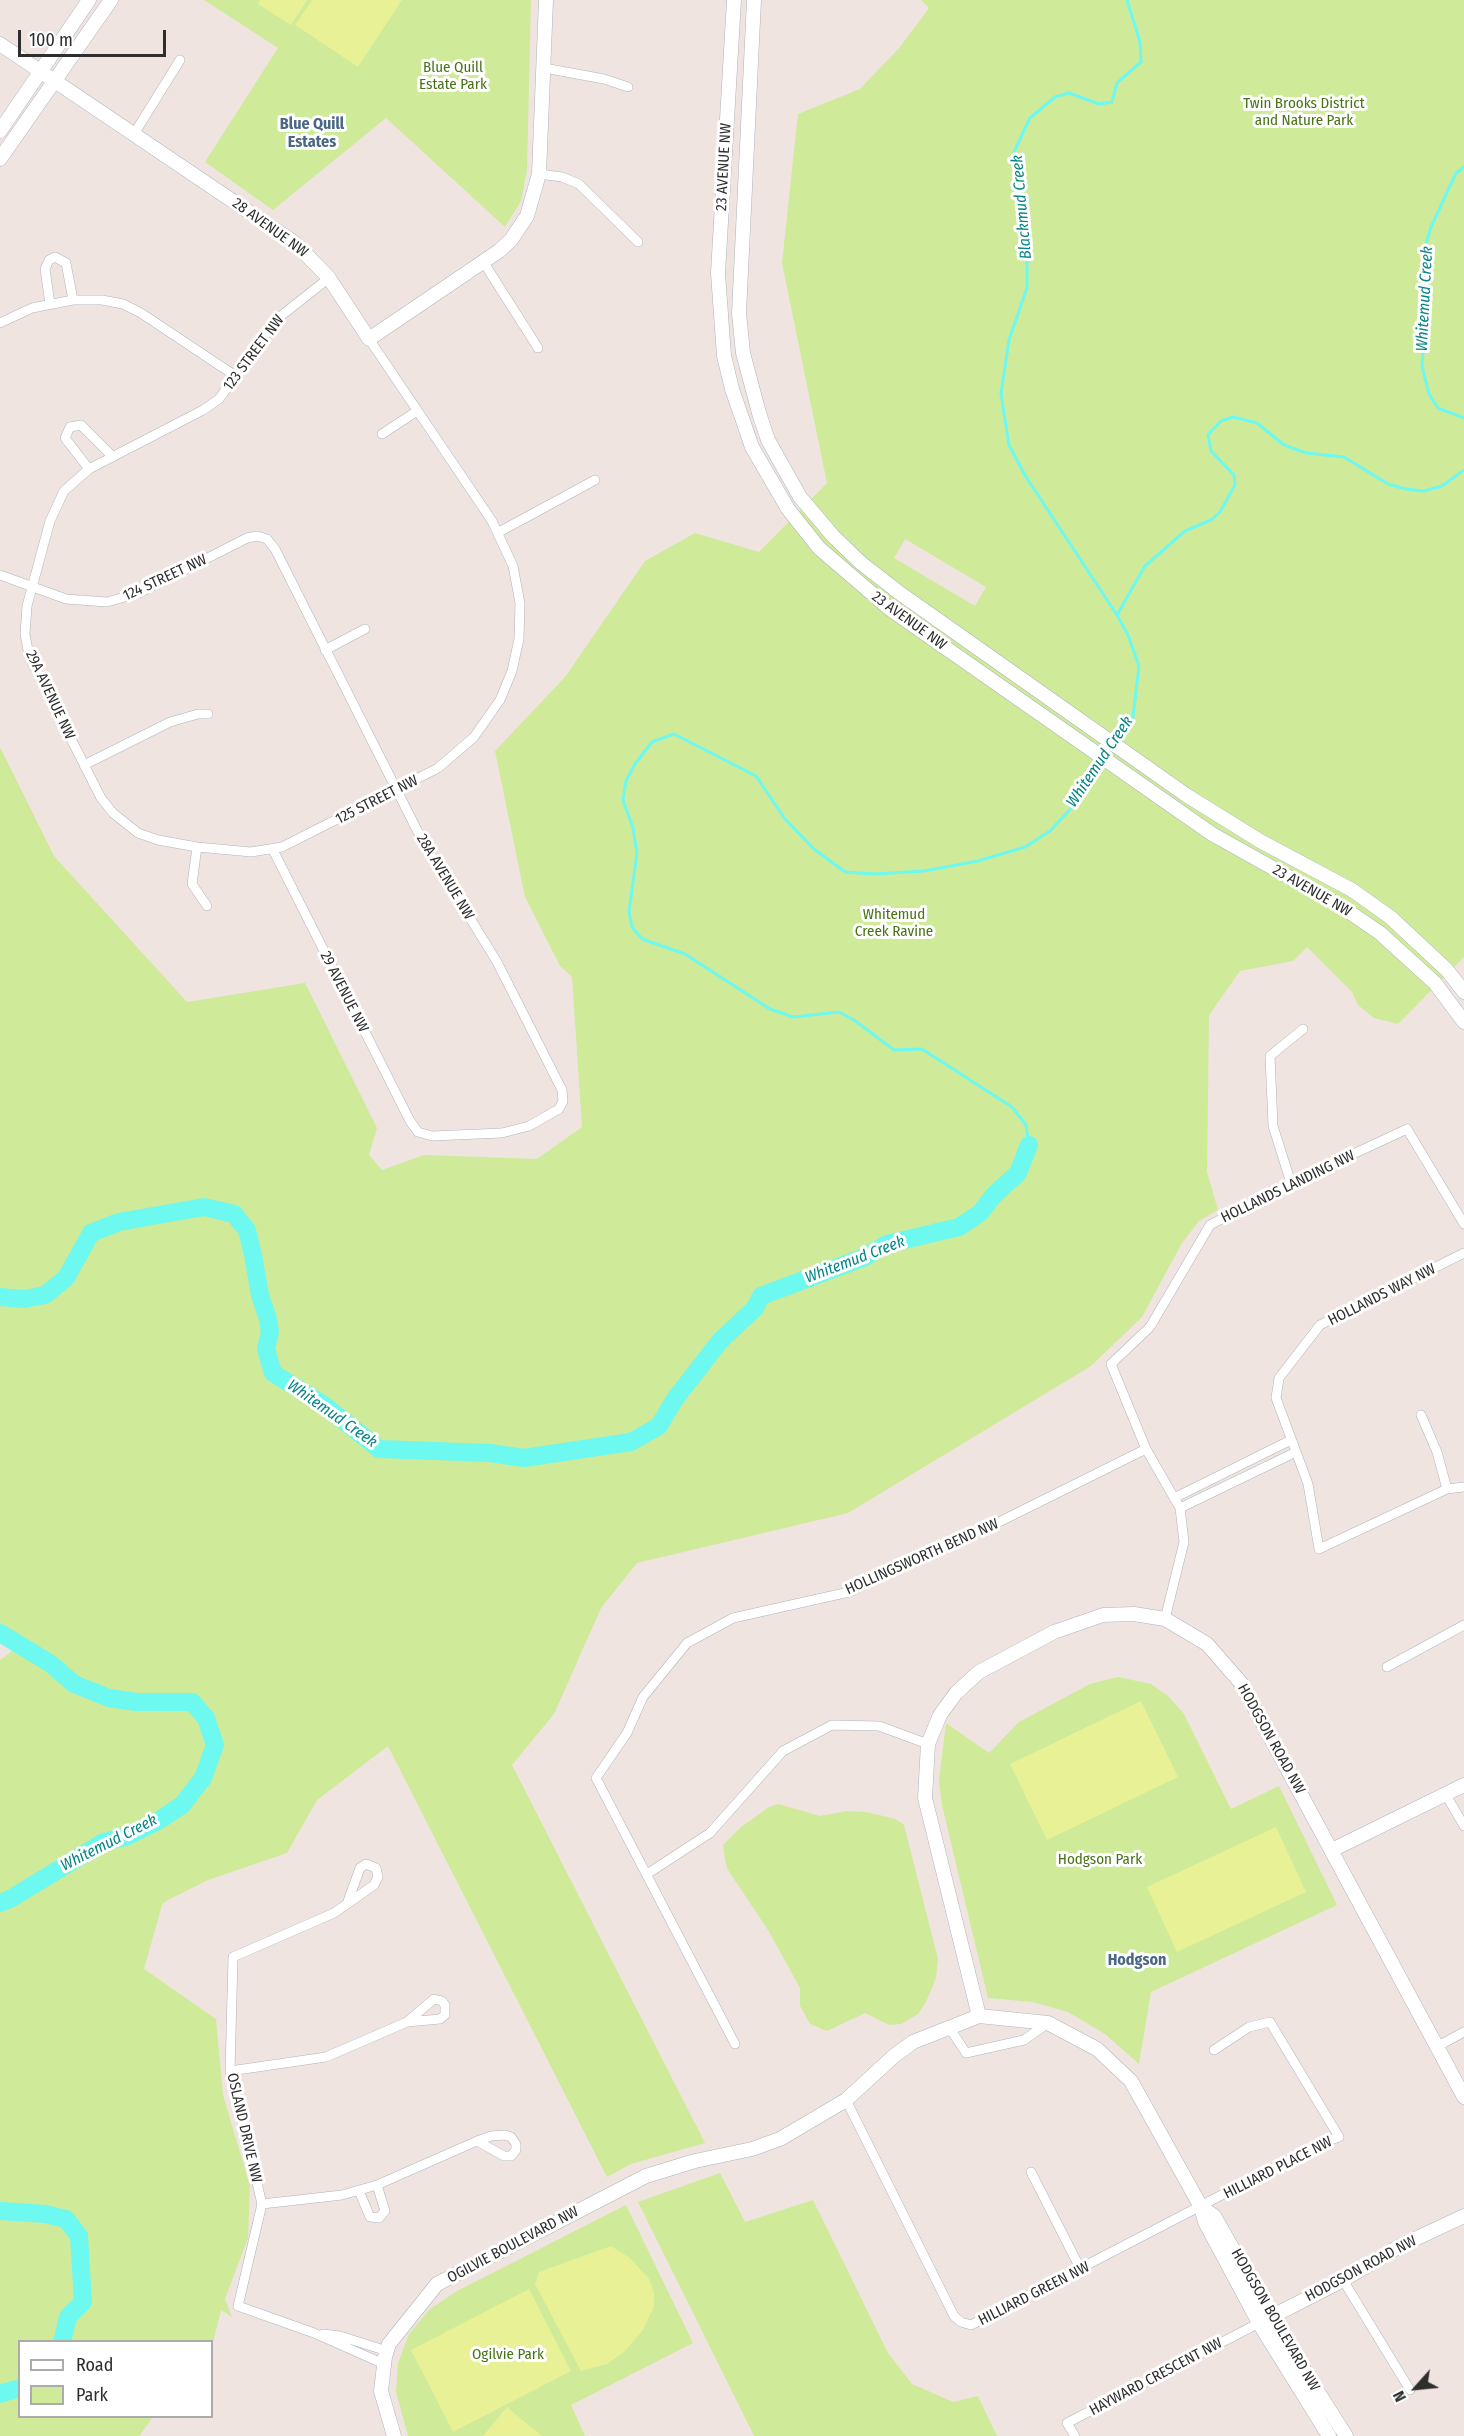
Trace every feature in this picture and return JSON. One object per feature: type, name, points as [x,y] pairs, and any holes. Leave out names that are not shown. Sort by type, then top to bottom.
[{"type":"street","points":[[0,131],[89,0]]},
{"type":"street","points":[[0,159],[56,82],[111,0]]},
{"type":"street","points":[[369,339],[483,263],[505,245],[520,228],[532,206],[539,174],[546,0]]},
{"type":"street","name":"23 AVENUE NW","points":[[734,0],[718,273],[724,356],[752,447],[788,509],[819,548],[853,580],[890,609],[1212,834],[1339,905],[1380,933],[1435,983],[1464,1022]]},
{"type":"street","name":"23 AVENUE NW","points":[[754,0],[739,313],[750,384],[768,440],[800,497],[833,536],[861,563],[1148,768],[1226,820],[1352,890],[1390,917],[1447,970],[1464,992]]},
{"type":"street","name":"28 AVENUE NW","points":[[0,44],[283,233],[307,253],[329,278],[499,532],[513,566],[520,603]]},
{"type":"street","points":[[134,134],[180,60]]},
{"type":"street","points":[[544,68],[604,79],[628,87]]},
{"type":"street","points":[[539,174],[562,177],[579,184],[638,242]]},
{"type":"street","points":[[50,304],[45,269],[49,260],[55,257],[66,263],[73,300]]},
{"type":"street","points":[[483,263],[538,348]]},
{"type":"street","name":"123 STREET NW","points":[[31,588],[59,501],[72,483],[89,468],[203,410],[219,399],[284,312],[329,278]]},
{"type":"street","points":[[0,323],[24,311],[50,304],[73,300],[102,300],[133,308],[237,377]]},
{"type":"street","points":[[382,434],[417,411]]},
{"type":"street","points":[[89,468],[65,438],[70,427],[81,425],[112,456]]},
{"type":"street","points":[[499,532],[595,480]]},
{"type":"street","name":"124 STREET NW","points":[[0,575],[31,588],[80,601],[120,600],[247,538],[262,536]]},
{"type":"street","name":"28A AVENUE NW","points":[[262,536],[275,549],[427,850],[497,963],[561,1090],[562,1104],[553,1113],[511,1132],[432,1136],[418,1132]]},
{"type":"street","name":"29A AVENUE NW","points":[[31,588],[25,619],[29,656],[106,805],[130,828]]},
{"type":"street","name":"125 STREET NW","points":[[130,828],[158,840],[197,847],[250,852],[273,850],[396,791],[450,759],[490,718],[512,670],[519,639],[520,603]]},
{"type":"street","points":[[325,650],[365,629]]},
{"type":"street","points":[[84,765],[170,722],[198,714],[208,714]]},
{"type":"street","points":[[197,847],[192,884],[207,906]]},
{"type":"street","name":"29 AVENUE NW","points":[[273,850],[410,1121],[418,1132]]},
{"type":"street","points":[[1291,1183],[1273,1126],[1270,1056],[1304,1029]]},
{"type":"street","name":"HOLLANDS LANDING NW","points":[[1165,1619],[1184,1542],[1180,1508],[1146,1449],[1111,1364],[1150,1328],[1210,1225],[1291,1183],[1407,1129],[1464,1224]]},
{"type":"street","name":"HOLLANDS WAY NW","points":[[1447,1489],[1320,1549],[1308,1484],[1276,1398],[1279,1378],[1320,1325],[1464,1253]]},
{"type":"street","points":[[1421,1415],[1437,1452],[1447,1489],[1464,1487]]},
{"type":"street","points":[[1174,1498],[1292,1440]]},
{"type":"street","name":"HOLLINGSWORTH BEND NW","points":[[735,2044],[597,1778],[627,1733],[644,1697],[687,1643],[733,1618],[849,1592],[1003,1520],[1146,1449]]},
{"type":"street","points":[[1180,1508],[1296,1452]]},
{"type":"street","name":"HODGSON ROAD NW","points":[[979,2016],[925,1798],[928,1744],[940,1715],[956,1694],[979,1672],[1004,1657],[1079,1622],[1102,1615],[1134,1614],[1165,1619],[1207,1644],[1241,1683],[1464,2097]]},
{"type":"street","points":[[1387,1667],[1464,1625]]},
{"type":"street","points":[[647,1874],[710,1833],[783,1751],[832,1725],[879,1726],[928,1744]]},
{"type":"street","points":[[1332,1850],[1464,1785]]},
{"type":"street","points":[[1446,1795],[1464,1826]]},
{"type":"street","name":"OSLAND DRIVE NW","points":[[347,1904],[334,1914],[233,1957],[230,2071],[262,2204],[238,2306],[314,2333],[340,2336],[386,2357]]},
{"type":"street","name":"HODGSON BOULEVARD NW","points":[[646,2176],[670,2167],[766,2144],[808,2124],[846,2100],[894,2056],[913,2042],[949,2027],[979,2016],[1048,2024],[1097,2049],[1131,2081],[1201,2207],[1205,2222],[1259,2323],[1333,2434]]},
{"type":"street","points":[[230,2071],[326,2057],[407,2022]]},
{"type":"street","name":"HILLIARD PLACE NW","points":[[1201,2207],[1322,2143],[1339,2137],[1270,2022],[1250,2027],[1214,2050]]},
{"type":"street","points":[[949,2027],[966,2053],[1024,2040],[1048,2024]]},
{"type":"street","points":[[1438,2046],[1464,2032]]},
{"type":"street","name":"HILLIARD GREEN NW","points":[[846,2100],[954,2316],[961,2322],[979,2324],[1201,2207]]},
{"type":"street","points":[[262,2204],[359,2191],[477,2141]]},
{"type":"street","points":[[1031,2172],[1081,2270]]},
{"type":"street","name":"OGILVIE BOULEVARD NW","points":[[394,2436],[381,2391],[389,2344],[437,2284],[646,2176]]},
{"type":"street","points":[[359,2191],[370,2217],[379,2218],[385,2211],[377,2185]]},
{"type":"street","name":"HODGSON BOULEVARD NW","points":[[1201,2207],[1214,2216],[1271,2316],[1333,2434]]},
{"type":"street","name":"HODGSON ROAD NW","points":[[1259,2323],[1343,2280],[1400,2246],[1463,2220]]},
{"type":"street","points":[[1343,2280],[1410,2390]]},
{"type":"street","name":"HAYWARD CRESCENT NW","points":[[1075,2436],[1067,2423],[1259,2323]]},
{"type":"green space","name":"Blue Quill Estate Park","points":[[204,0],[531,0],[527,170],[521,201],[505,227],[386,118],[273,210],[205,162],[278,48]]},
{"type":"green space","points":[[260,0],[307,0],[291,25],[258,4]]},
{"type":"green space","points":[[312,0],[402,0],[358,67],[295,25]]},
{"type":"green space","name":"Whitemud Creek Ravine","points":[[921,0],[1464,0],[1464,957],[1398,1024],[1374,1018],[1358,1005],[1352,992],[1307,947],[1293,961],[1240,971],[1209,1015],[1207,1172],[1218,1210],[1199,1221],[1182,1243],[1142,1317],[1091,1366],[848,1513],[637,1563],[601,1608],[554,1714],[512,1765],[705,2143],[631,2164],[607,2177],[388,1746],[317,1800],[287,1853],[208,1880],[166,1901],[162,1905],[144,1969],[216,2019],[223,2095],[250,2186],[248,2238],[225,2299],[232,2317],[221,2310],[213,2343],[213,2340],[18,2340],[18,2418],[152,2418],[139,2436],[0,2436],[0,1660],[20,1645],[0,1633],[0,747],[54,856],[187,1002],[305,983],[377,1128],[369,1155],[382,1170],[424,1155],[537,1159],[582,1127],[572,977],[560,966],[525,897],[495,751],[565,677],[645,561],[695,533],[759,552],[827,483],[782,263],[798,114],[860,89],[900,47],[929,8]],"holes":[[[905,539],[986,587],[975,606],[894,558]]]},
{"type":"green space","name":"Hodgson Park","points":[[1118,1677],[1151,1684],[1168,1696],[1184,1714],[1231,1809],[1279,1786],[1337,1905],[1151,1992],[1139,2064],[1105,2034],[1068,2012],[1033,2002],[988,1998],[942,1805],[939,1781],[946,1723],[989,1753],[1019,1722],[1090,1684]]},
{"type":"green space","points":[[1141,1701],[1178,1777],[1047,1840],[1010,1764]]},
{"type":"green space","points":[[778,1804],[820,1816],[847,1811],[866,1812],[896,1819],[904,1825],[938,1959],[936,1978],[918,2014],[901,2024],[889,2025],[865,2013],[827,2031],[810,2024],[800,2006],[800,1988],[768,1930],[728,1870],[725,1860],[723,1845],[741,1827],[769,1807]]},
{"type":"green space","points":[[1276,1827],[1306,1892],[1177,1952],[1147,1887]]},
{"type":"green space","points":[[720,2173],[745,2222],[813,2200],[888,2353],[912,2384],[953,2402],[978,2396],[997,2436],[754,2436],[638,2202]]},
{"type":"green space","name":"Ogilvie Park","points":[[626,2205],[693,2343],[571,2405],[585,2436],[408,2436],[396,2392],[398,2363],[409,2334],[430,2309],[457,2291]]},
{"type":"green space","points":[[611,2246],[630,2258],[649,2279],[654,2292],[654,2307],[643,2330],[624,2352],[607,2364],[581,2371],[535,2284],[539,2272]]},
{"type":"green space","points":[[529,2289],[571,2371],[453,2432],[411,2350]]},
{"type":"green space","points":[[507,2407],[542,2436],[483,2436]]},
{"type":"waterway","name":"Blackmud Creek","points":[[1117,615],[1026,477],[1009,445],[1001,394],[1009,340],[1027,288],[1027,229],[1014,152],[1030,118],[1055,97],[1069,93],[1099,104],[1112,102],[1117,83],[1141,62],[1140,42],[1127,0]]},
{"type":"waterway","name":"Whitemud Creek","points":[[1464,167],[1456,173],[1431,227],[1426,244],[1427,292],[1422,366],[1429,394],[1438,408],[1464,418]]},
{"type":"waterway","name":"Whitemud Creek","points":[[1114,741],[1133,717],[1139,666],[1128,635],[1117,615],[1145,566],[1185,531],[1211,520],[1220,512],[1235,485],[1234,475],[1211,451],[1208,435],[1221,421],[1233,417],[1257,423],[1284,445],[1306,453],[1344,457],[1388,484],[1406,489],[1424,491],[1442,486],[1464,470]]},
{"type":"waterway","name":"Whitemud Creek","points":[[1029,1145],[1026,1125],[1012,1107],[922,1049],[894,1050],[854,1020],[839,1012],[793,1017],[770,1009],[685,954],[642,939],[632,927],[629,912],[637,853],[633,828],[623,800],[626,781],[635,764],[652,742],[674,734],[756,776],[785,819],[814,849],[845,872],[875,874],[924,871],[978,861],[1025,847],[1050,831],[1077,802],[1101,762]]},
{"type":"waterway","name":"Whitemud Creek","points":[[0,1297],[24,1299],[45,1295],[66,1278],[91,1233],[119,1222],[204,1207],[234,1214],[247,1230],[260,1295],[268,1319],[270,1332],[266,1349],[273,1373],[324,1405],[379,1449],[490,1453],[524,1458],[631,1442],[659,1426],[675,1399],[720,1341],[755,1308],[761,1296],[865,1257],[887,1244],[959,1227],[980,1213],[994,1195],[1018,1173],[1029,1145]]},
{"type":"waterway","name":"Whitemud Creek","points":[[0,1633],[51,1664],[74,1684],[109,1698],[136,1702],[192,1702],[206,1718],[215,1745],[203,1778],[182,1805],[158,1821],[128,1836],[104,1842],[0,1903]]},
{"type":"waterway","name":"Whitemud Creek","points":[[0,2211],[45,2214],[66,2219],[79,2236],[83,2302],[68,2317],[62,2340]]},
{"type":"waterway","name":"Whitemud Creek","points":[[0,2394],[18,2389]]},
{"type":"district","name":"Blue Quill Estates","points":[[312,134]]},
{"type":"district","name":"Hodgson","points":[[1137,1961]]},
{"type":"park label","name":"Twin Brooks District and Nature Park","points":[[1304,112]]}]
